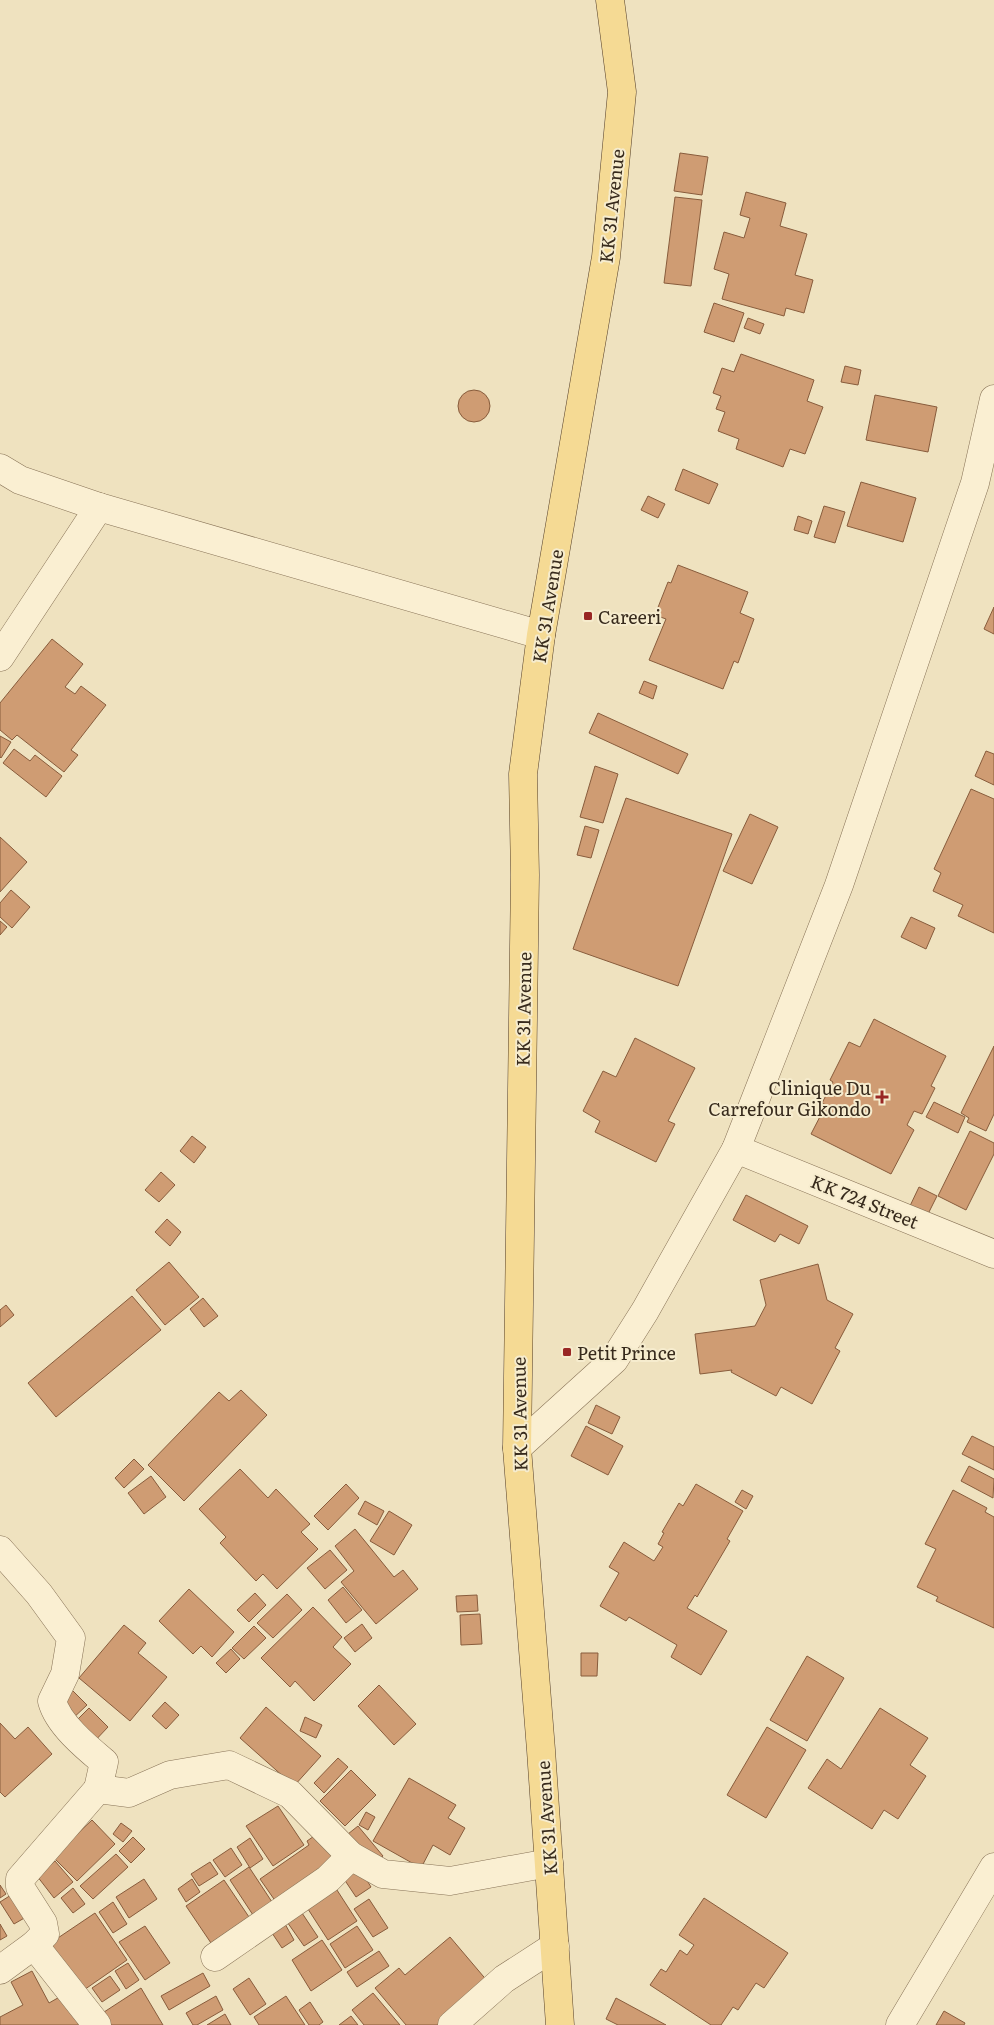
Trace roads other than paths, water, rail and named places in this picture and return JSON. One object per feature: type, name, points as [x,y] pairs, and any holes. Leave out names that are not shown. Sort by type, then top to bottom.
[{"type":"main road","name":"KK 31 Avenue","points":[[560,2025],[517,1448],[525,875],[523,774],[541,635],[606,257],[622,92],[610,0]]},
{"type":"street","points":[[517,1448],[614,1360],[645,1312],[736,1148],[845,866],[975,482],[994,399]]},
{"type":"street","points":[[0,468],[20,480],[99,507],[541,635]]},
{"type":"street","points":[[0,657],[99,507]]},
{"type":"street","name":"KK 724 Street","points":[[736,1148],[994,1254]]},
{"type":"street","points":[[0,1550],[39,1594],[71,1638],[65,1674],[52,1701],[55,1712],[85,1745],[104,1762],[98,1789],[20,1879],[20,1886],[43,1923],[45,1934],[34,1945],[0,1970]]},
{"type":"street","points":[[98,1789],[129,1793],[170,1775],[229,1765],[290,1794],[350,1856],[383,1874],[450,1881],[549,1863]]},
{"type":"street","points":[[215,1957],[328,1879],[350,1856]]},
{"type":"street","points":[[900,2025],[994,1867]]},
{"type":"street","points":[[34,1945],[97,2025]]},
{"type":"street","points":[[452,2025],[504,1979],[555,1946]]},
{"type":"place","name":"Careeri","points":[[588,616]]},
{"type":"place","name":"Clinique Du Carrefour Gikondo","points":[[882,1097]]},
{"type":"place","name":"Petit Prince","points":[[567,1352]]}]
